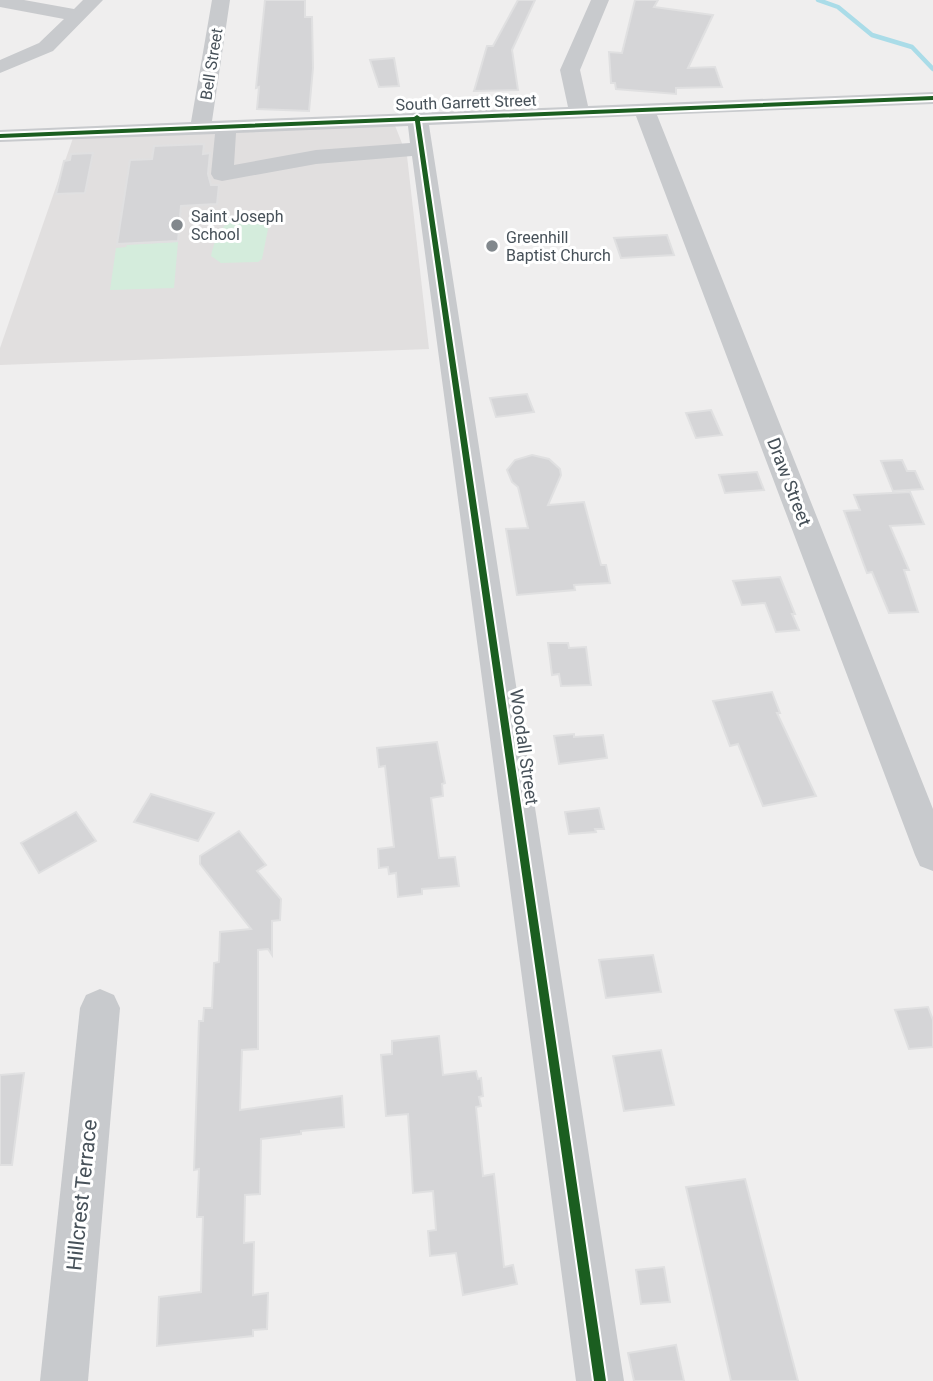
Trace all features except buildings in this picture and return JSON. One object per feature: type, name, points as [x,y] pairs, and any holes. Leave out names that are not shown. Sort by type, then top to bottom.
[{"type":"street","points":[[0,67],[46,47],[94,0]]},
{"type":"street","name":"Bell Street","points":[[201,127],[220,0]]},
{"type":"street","points":[[579,112],[570,70],[600,0]]},
{"type":"street","points":[[0,1],[79,16]]},
{"type":"street","name":"South Garrett Street","points":[[0,135],[226,126],[420,133],[579,112],[933,98]]},
{"type":"street","name":"Draw Street","points":[[645,109],[933,855]]},
{"type":"street","points":[[226,126],[222,174],[316,157],[420,133]]},
{"type":"street","name":"Woodall Street","points":[[420,133],[600,1381]]},
{"type":"street","name":"Hillcrest Terrace","points":[[64,1381],[100,1008]]},
{"type":"shaded area","points":[[394,123],[407,156],[429,349],[0,365],[0,348],[73,138]]},
{"type":"green space","points":[[248,215],[277,215],[278,221],[269,224],[262,259],[258,262],[221,263],[211,256],[219,233],[231,221]]},
{"type":"green space","points":[[178,242],[174,288],[110,290],[116,248]]},
{"type":"waterway","points":[[818,0],[838,7],[872,35],[912,47],[933,69]]},
{"type":"cycle path","points":[[0,136],[933,98]]},
{"type":"cycle path","points":[[417,117],[600,1381]]},
{"type":"place","name":"Saint Joseph School","points":[[177,225]]},
{"type":"place","name":"Greenhill Baptist Church","points":[[492,246]]}]
